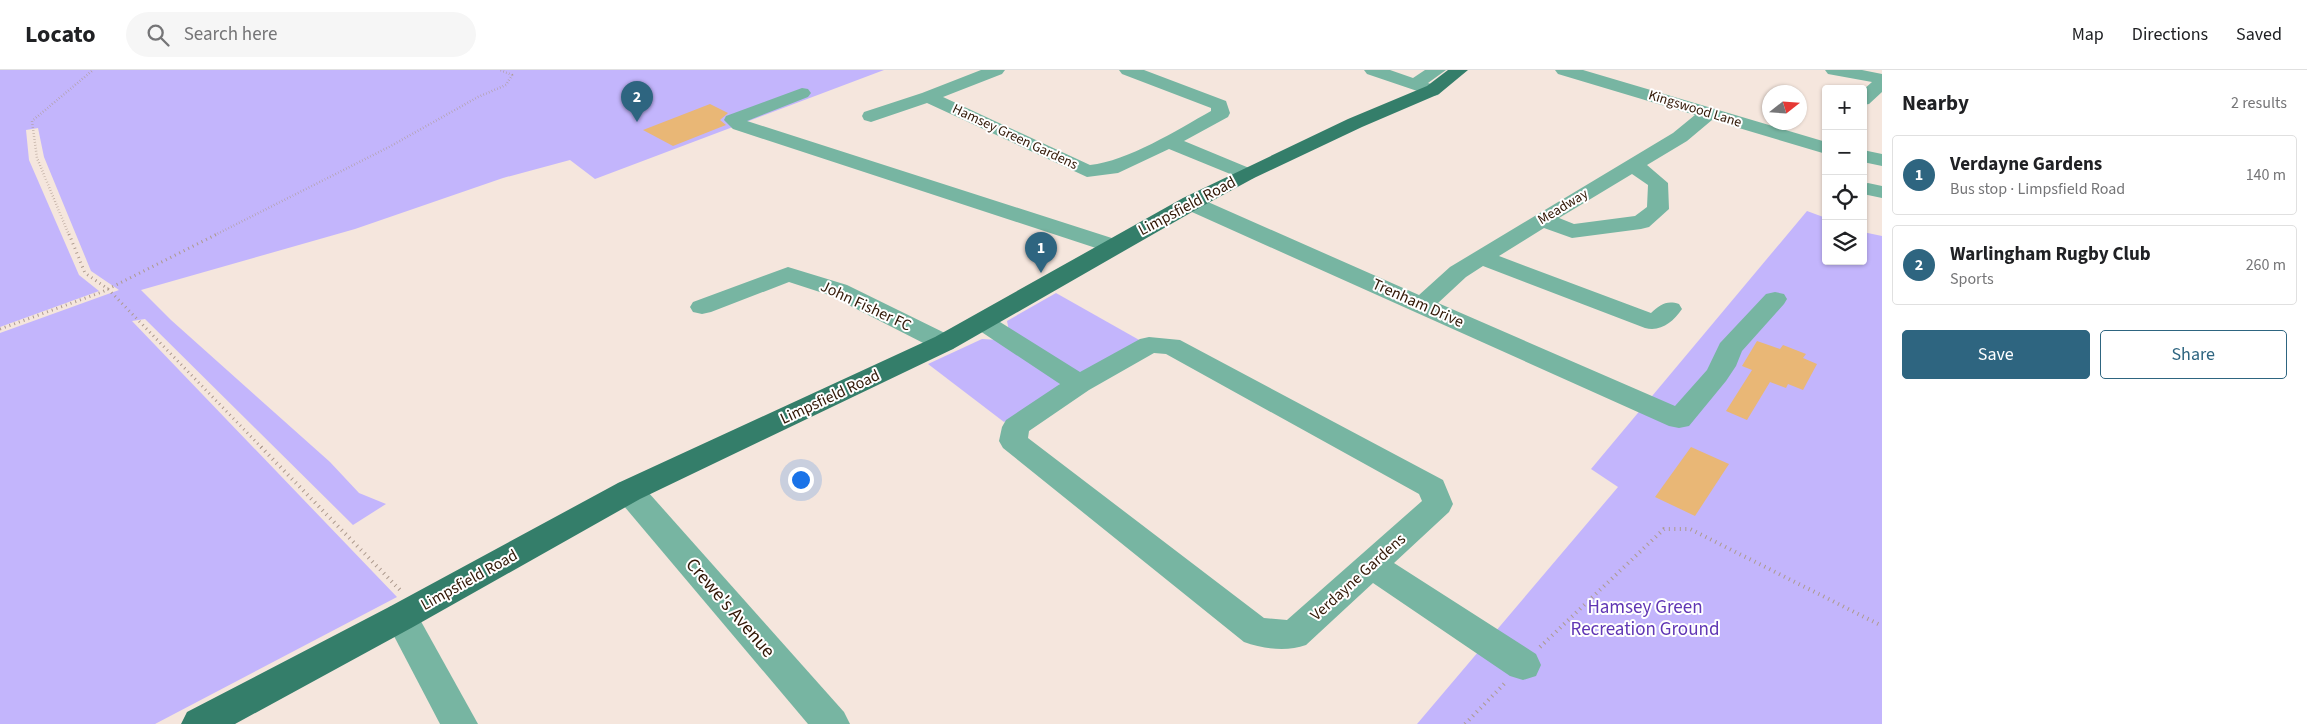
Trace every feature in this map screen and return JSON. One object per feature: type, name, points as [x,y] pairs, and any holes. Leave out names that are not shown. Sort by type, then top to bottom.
[{"type":"main road","name":"Limpsfield Road","points":[[200,724],[629,492],[944,344],[1191,203],[1246,174],[1355,123],[1428,82],[1458,70]]},
{"type":"street","name":"Hamsey Green Gardens","points":[[928,97],[996,70]]},
{"type":"street","name":"Hamsey Green Gardens","points":[[928,97],[1087,171],[1111,169],[1169,142],[1221,114],[1220,105],[1128,70]]},
{"type":"street","points":[[1373,70],[1428,82]]},
{"type":"street","name":"Kingswood Lane","points":[[1564,70],[1708,114],[1821,142]]},
{"type":"street","points":[[1834,70],[1882,79]]},
{"type":"street","points":[[1867,96],[1882,83]]},
{"type":"street","points":[[802,93],[733,120],[740,124],[1113,246]]},
{"type":"street","points":[[871,116],[928,97]]},
{"type":"street","name":"Meadway","points":[[1422,305],[1458,272],[1680,137],[1708,114]]},
{"type":"street","points":[[1169,142],[1246,174]]},
{"type":"street","points":[[1867,157],[1882,160]]},
{"type":"street","points":[[1543,220],[1572,231],[1642,222],[1658,209],[1658,183],[1633,166]]},
{"type":"street","name":"Trenham Drive","points":[[1191,203],[1679,419],[1720,371],[1729,358],[1729,349],[1776,299]]},
{"type":"street","points":[[1481,257],[1654,323],[1670,309]]},
{"type":"street","name":"John Fisher FC","points":[[702,307],[788,274],[838,290],[944,344]]},
{"type":"street","points":[[983,322],[1079,384]]},
{"type":"street","name":"Verdayne Gardens","points":[[1149,345],[1171,346],[1432,488],[1438,504],[1294,635],[1256,632],[1013,441],[1016,427],[1079,384],[1149,345]]},
{"type":"street","name":"Crewe's Avenue","points":[[629,492],[831,724]]},
{"type":"street","points":[[1370,565],[1523,664]]},
{"type":"street","points":[[409,612],[459,724]]},
{"type":"path","points":[[93,70],[32,121],[37,158],[85,273],[108,289],[409,612]]},
{"type":"path","points":[[0,329],[108,289],[388,147],[478,96],[506,85],[512,76],[500,70]]},
{"type":"path","points":[[1465,724],[1557,629],[1664,529],[1690,529],[1882,626]]},
{"type":"green space","points":[[0,70],[884,70],[595,179],[570,160],[503,178],[355,229],[141,290],[171,320],[330,462],[359,493],[386,504],[353,525],[145,319],[132,321],[397,597],[155,724],[0,724],[0,333],[119,290],[91,271],[44,157],[38,128],[26,130],[29,160],[79,275],[99,291],[0,327]]},
{"type":"green space","name":"Hamsey Green Recreation Ground","points":[[1807,211],[1822,217],[1822,265],[1867,265],[1867,233],[1882,236],[1882,724],[1417,724],[1618,487],[1591,469]]},
{"type":"green space","points":[[1056,293],[1141,341],[1088,372],[1072,372],[1009,331],[1007,321]]},
{"type":"green space","points":[[982,339],[999,340],[1060,383],[1057,391],[1004,422],[928,364]]},
{"type":"building","points":[[710,104],[728,113],[720,120],[726,125],[673,146],[643,130]]},
{"type":"building","points":[[1757,341],[1780,349],[1783,345],[1806,354],[1803,358],[1817,364],[1803,390],[1788,384],[1786,388],[1770,382],[1747,420],[1726,411],[1752,370],[1742,366]]},
{"type":"building","points":[[1691,447],[1729,464],[1695,516],[1655,497]]},
{"type":"place","name":"Warlingham Rugby Club","points":[[637,122]]},
{"type":"place","name":"Verdayne Gardens","points":[[1041,273]]}]
